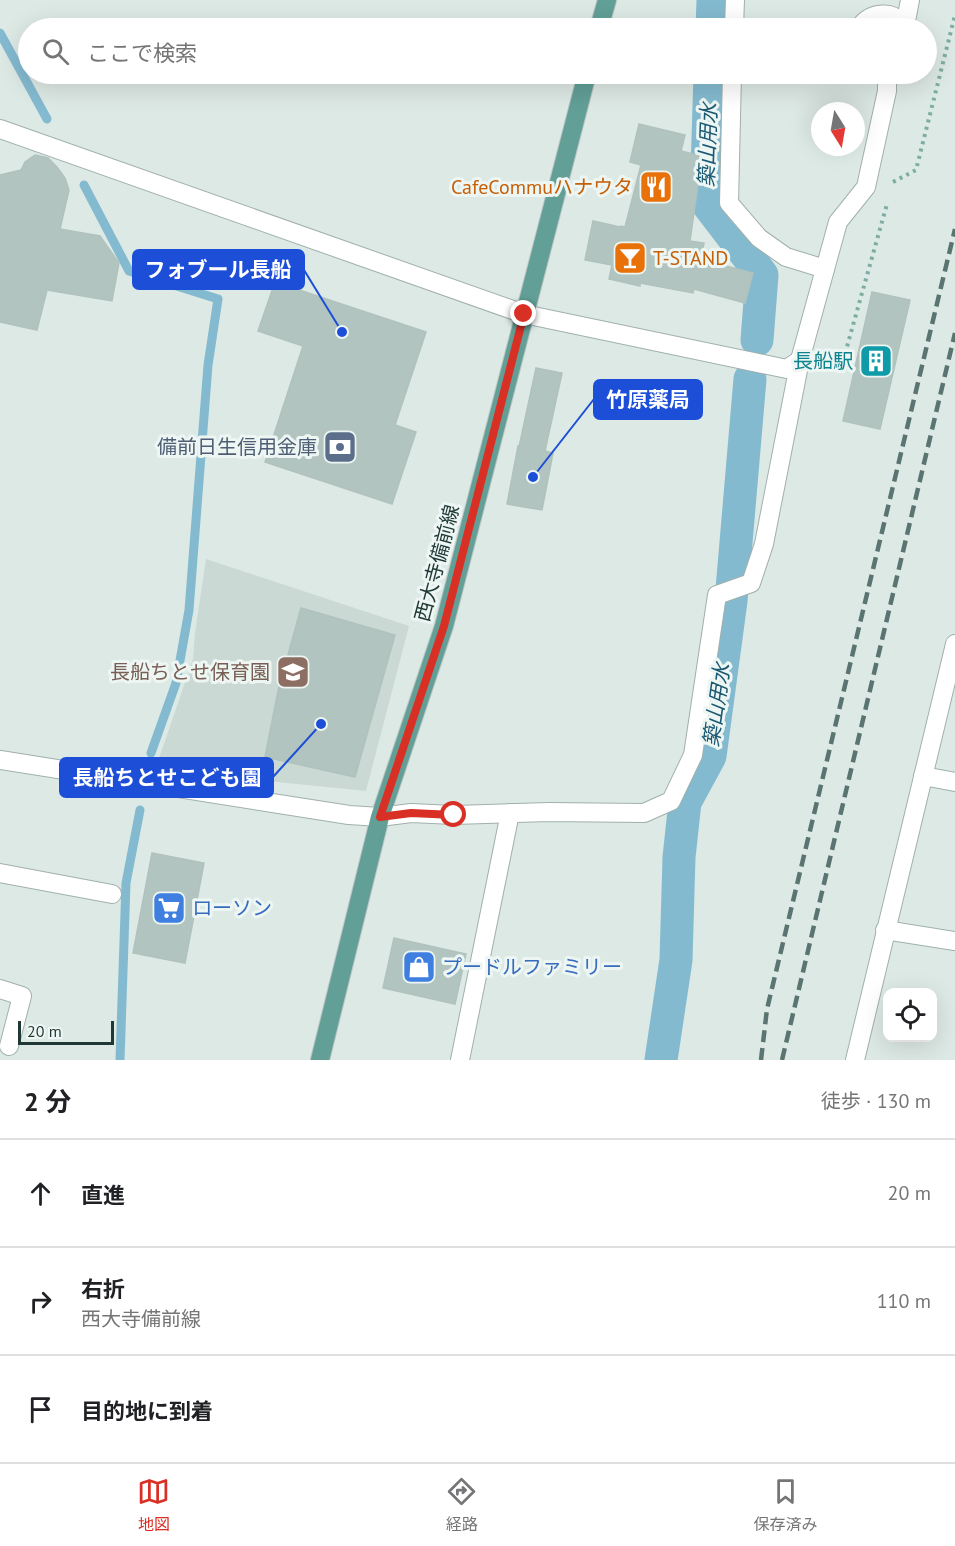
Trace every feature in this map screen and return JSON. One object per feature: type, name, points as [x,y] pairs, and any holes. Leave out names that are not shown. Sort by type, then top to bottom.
[{"type":"main road","points":[[602,18],[607,0]]},
{"type":"main road","name":"西大寺備前線","points":[[320,1060],[380,817],[444,626],[584,84]]},
{"type":"street","points":[[734,18],[735,0]]},
{"type":"street","points":[[907,18],[910,0]]},
{"type":"street","points":[[868,18],[879,7],[897,18]]},
{"type":"street","points":[[732,84],[729,203],[759,238],[786,257],[825,269]]},
{"type":"street","points":[[0,760],[349,815],[380,817],[411,813],[454,815],[645,813],[671,801],[693,755],[717,595],[751,583],[764,544],[800,360],[838,222],[866,187],[887,84]]},
{"type":"street","points":[[0,129],[524,314],[787,369],[800,360]]},
{"type":"street","points":[[855,1060],[955,644]]},
{"type":"street","points":[[923,776],[955,782]]},
{"type":"street","points":[[460,1060],[510,813]]},
{"type":"street","points":[[0,873],[112,894]]},
{"type":"street","points":[[885,930],[955,941]]},
{"type":"street","points":[[0,989],[22,996],[9,1046]]},
{"type":"path","points":[[890,192],[894,181],[916,170],[955,15]]},
{"type":"path","points":[[841,368],[887,203]]},
{"type":"shaded area","name":"長船ちとせ保育園","points":[[206,559],[409,626],[366,791],[155,770],[193,659]]},
{"type":"building","points":[[639,124],[685,135],[681,151],[702,156],[690,241],[704,243],[700,259],[753,273],[745,303],[694,289],[693,293],[640,283],[640,286],[609,279],[612,265],[585,260],[593,221],[625,227],[641,165],[630,162]]},
{"type":"building","points":[[35,155],[48,158],[65,178],[69,190],[60,229],[100,236],[119,263],[112,301],[47,290],[37,330],[0,322],[0,175],[21,170],[25,162]]},
{"type":"building","points":[[275,282],[426,332],[395,425],[416,432],[392,504],[265,462],[303,346],[258,331]]},
{"type":"building","name":"長船駅","points":[[872,292],[910,300],[880,429],[843,421]]},
{"type":"building","points":[[536,368],[562,373],[545,451],[553,453],[542,510],[507,504]]},
{"type":"building","points":[[301,608],[395,635],[355,777],[265,757],[278,691]]},
{"type":"building","name":"ローソン","points":[[152,853],[204,863],[185,963],[133,953]]},
{"type":"building","points":[[394,938],[466,954],[455,1004],[383,988]]},
{"type":"waterway","name":"築山用水","points":[[712,18],[713,0]]},
{"type":"waterway","points":[[0,33],[18,66]]},
{"type":"waterway","points":[[28,84],[47,119]]},
{"type":"waterway","name":"築山用水","points":[[710,84],[706,202],[762,275],[757,340]]},
{"type":"waterway","points":[[84,185],[129,271],[218,299],[208,365],[189,610],[176,683],[151,753]]},
{"type":"waterway","name":"築山用水","points":[[661,1060],[676,960],[679,857],[685,802],[710,756],[731,601],[750,379]]},
{"type":"waterway","points":[[120,1060],[126,883],[140,810]]},
{"type":"railway","points":[[761,1060],[767,1009],[955,229]]},
{"type":"railway","points":[[782,1060],[955,333]]},
{"type":"place","name":"CafeCommuハナウタ","points":[[656,187]]},
{"type":"place","name":"T-STAND","points":[[630,258]]},
{"type":"place","name":"フォブール長船","points":[[342,332]]},
{"type":"place","name":"長船駅","points":[[876,361]]},
{"type":"place","name":"備前日生信用金庫","points":[[340,447]]},
{"type":"place","name":"竹原薬局","points":[[533,477]]},
{"type":"place","name":"長船ちとせ保育園","points":[[293,672]]},
{"type":"place","name":"長船ちとせこども園","points":[[321,724]]},
{"type":"place","name":"ローソン","points":[[169,908]]},
{"type":"place","name":"プードルファミリー","points":[[419,967]]},
{"type":"route","points":[[454,815],[411,813],[380,817],[444,626],[524,314]]}]
